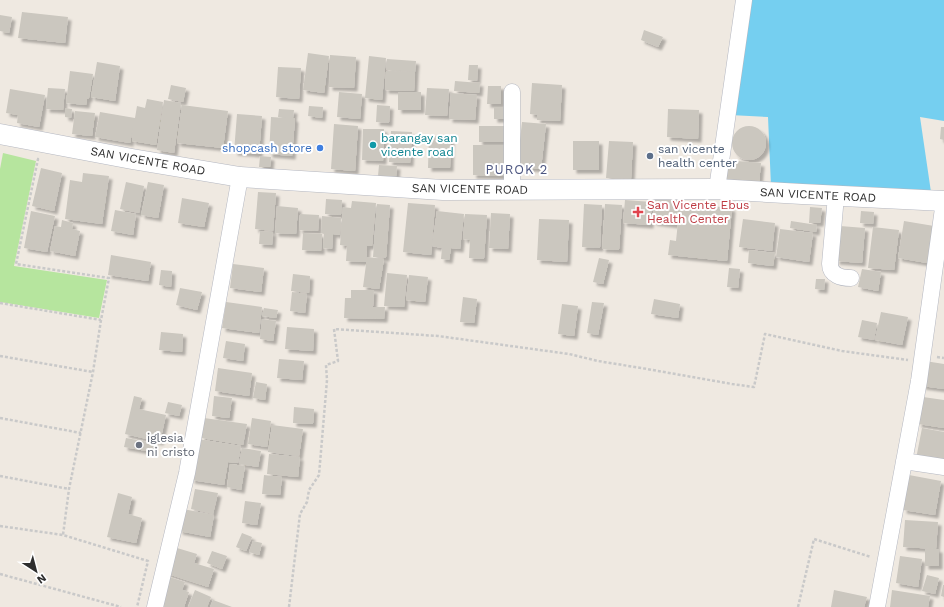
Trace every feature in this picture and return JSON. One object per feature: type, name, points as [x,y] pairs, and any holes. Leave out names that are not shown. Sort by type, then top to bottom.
[{"type":"street","points":[[717,189],[744,0]]},
{"type":"street","points":[[512,92],[512,190]]},
{"type":"street","name":"SAN VICENTE ROAD","points":[[0,134],[132,159],[240,177],[443,190],[717,189],[944,201]]},
{"type":"street","points":[[155,607],[187,473],[240,177]]},
{"type":"street","points":[[836,196],[830,269],[836,275],[851,278]]},
{"type":"street","points":[[877,607],[919,381],[944,201]]},
{"type":"street","points":[[904,461],[944,467]]},
{"type":"path","points":[[30,157],[38,159],[16,264],[109,278],[101,320],[94,372],[69,489],[63,536]]},
{"type":"path","points":[[0,303],[101,320]]},
{"type":"path","points":[[289,607],[300,514],[308,502],[309,490],[319,475],[327,380],[326,365],[338,361],[334,329],[438,336],[569,354],[598,361],[754,387],[765,334],[842,350],[910,360]]},
{"type":"path","points":[[0,356],[94,372]]},
{"type":"path","points":[[0,418],[81,432]]},
{"type":"path","points":[[0,476],[69,489]]},
{"type":"path","points":[[0,526],[63,536],[148,561],[137,607]]},
{"type":"path","points":[[798,607],[814,539],[873,557]]},
{"type":"path","points":[[0,574],[121,607]]},
{"type":"green space","points":[[3,153],[36,161],[14,266],[107,280],[99,318],[0,302],[0,169]]},
{"type":"water","points":[[747,0],[944,0],[944,121],[920,117],[932,199],[771,186],[768,117],[730,115]]},
{"type":"building","points":[[22,12],[68,17],[65,43],[18,38]]},
{"type":"building","points":[[0,15],[12,17],[9,33],[0,31]]},
{"type":"building","points":[[644,30],[663,37],[658,47],[641,40]]},
{"type":"building","points":[[308,53],[329,56],[324,93],[303,90]]},
{"type":"building","points":[[330,55],[356,57],[354,88],[329,87]]},
{"type":"building","points":[[369,56],[386,58],[382,100],[365,98]]},
{"type":"building","points":[[387,59],[416,61],[415,72],[386,70]]},
{"type":"building","points":[[97,62],[120,66],[115,101],[91,97]]},
{"type":"building","points":[[469,65],[478,65],[477,81],[468,80]]},
{"type":"building","points":[[278,67],[301,68],[299,99],[276,97]]},
{"type":"building","points":[[70,71],[93,74],[89,98],[87,99],[86,105],[66,103]]},
{"type":"building","points":[[386,71],[415,72],[414,91],[385,90]]},
{"type":"building","points":[[455,81],[480,83],[479,93],[454,91]]},
{"type":"building","points":[[532,83],[562,85],[560,121],[537,120],[537,115],[530,114]]},
{"type":"building","points":[[171,85],[186,88],[183,102],[168,99]]},
{"type":"building","points":[[488,86],[501,86],[501,104],[487,104]]},
{"type":"building","points":[[48,88],[65,89],[63,110],[46,109]]},
{"type":"building","points":[[427,88],[449,89],[447,116],[425,115]]},
{"type":"building","points":[[10,89],[45,95],[39,127],[17,123],[18,115],[6,113]]},
{"type":"building","points":[[339,92],[362,94],[360,119],[337,117]]},
{"type":"building","points":[[398,92],[421,92],[421,110],[398,110]]},
{"type":"building","points":[[451,93],[477,95],[475,120],[449,119]]},
{"type":"building","points":[[147,99],[163,102],[156,145],[132,141],[133,128],[130,143],[95,137],[100,112],[135,118],[137,106],[145,108]]},
{"type":"building","points":[[164,100],[181,103],[174,153],[157,150]]},
{"type":"building","points":[[182,105],[228,111],[223,148],[177,143]]},
{"type":"building","points":[[377,105],[390,106],[389,123],[376,122]]},
{"type":"building","points":[[309,106],[323,107],[322,118],[308,116]]},
{"type":"building","points":[[494,107],[507,107],[507,119],[494,119]]},
{"type":"building","points":[[65,108],[72,109],[71,118],[65,117]]},
{"type":"building","points":[[279,109],[294,110],[293,118],[295,119],[292,156],[269,154],[271,117],[286,118],[278,117]]},
{"type":"building","points":[[668,109],[699,110],[698,139],[667,137]]},
{"type":"building","points":[[75,111],[95,113],[92,136],[72,134]]},
{"type":"building","points":[[237,114],[262,116],[259,154],[234,152]]},
{"type":"building","points":[[522,122],[546,124],[541,169],[517,167]]},
{"type":"building","points":[[334,124],[358,126],[355,171],[331,169]]},
{"type":"building","points":[[479,126],[506,126],[506,142],[479,142]]},
{"type":"building","points":[[746,126],[752,126],[761,131],[765,137],[765,149],[761,155],[752,160],[746,160],[737,155],[732,146],[732,140],[737,131]]},
{"type":"building","points":[[941,127],[944,127],[944,140],[940,139]]},
{"type":"building","name":"barangay san vicente road","points":[[363,129],[384,129],[383,161],[362,160]]},
{"type":"building","points":[[391,131],[412,132],[410,163],[389,162]]},
{"type":"building","points":[[429,136],[451,137],[450,168],[428,168]]},
{"type":"building","points":[[573,141],[599,141],[599,170],[573,170]]},
{"type":"building","points":[[609,141],[633,142],[631,179],[606,178]]},
{"type":"building","points":[[473,145],[504,145],[504,176],[473,175]]},
{"type":"building","points":[[260,156],[271,157],[270,167],[259,167]]},
{"type":"building","points":[[725,160],[761,163],[759,183],[723,179]]},
{"type":"building","points":[[379,165],[397,166],[396,177],[378,176]]},
{"type":"building","points":[[41,168],[62,173],[54,211],[32,206]]},
{"type":"building","points":[[83,173],[109,176],[102,224],[65,219],[70,180],[82,182]]},
{"type":"building","points":[[126,182],[144,186],[139,213],[120,209]]},
{"type":"building","points":[[148,182],[164,185],[158,218],[141,215]]},
{"type":"building","points":[[258,192],[276,193],[273,231],[255,229]]},
{"type":"building","points":[[182,198],[209,203],[204,227],[178,223]]},
{"type":"building","points":[[655,198],[679,200],[677,225],[653,222]]},
{"type":"building","points":[[326,199],[342,200],[341,215],[325,214]]},
{"type":"building","name":"San Vicente Ebus Health Center","points":[[625,200],[652,202],[650,225],[623,223]]},
{"type":"building","points":[[352,201],[376,203],[372,246],[367,246],[366,262],[346,261],[347,246],[340,245],[343,207],[351,208]]},
{"type":"building","points":[[408,203],[435,205],[431,255],[403,252]]},
{"type":"building","points":[[680,203],[732,208],[727,261],[668,255],[670,240],[676,241]]},
{"type":"building","points":[[377,204],[390,205],[386,258],[373,257]]},
{"type":"building","points":[[584,204],[602,205],[600,248],[582,247]]},
{"type":"building","points":[[605,204],[622,205],[619,250],[602,249]]},
{"type":"building","points":[[277,206],[298,208],[296,234],[275,233]]},
{"type":"building","points":[[810,207],[822,208],[820,223],[809,223]]},
{"type":"building","points":[[115,210],[136,214],[133,235],[111,231]]},
{"type":"building","points":[[31,211],[55,216],[47,252],[24,248]]},
{"type":"building","points":[[437,211],[464,214],[460,249],[451,248],[449,260],[441,259],[442,248],[432,246]]},
{"type":"building","points":[[861,211],[874,212],[873,224],[860,223]]},
{"type":"building","points":[[491,213],[510,214],[508,249],[489,248]]},
{"type":"building","points":[[300,214],[319,215],[318,231],[299,230]]},
{"type":"building","points":[[465,214],[487,215],[484,259],[469,258],[470,240],[463,239]]},
{"type":"building","points":[[322,216],[341,218],[340,235],[333,234],[332,249],[323,248],[324,234],[321,233]]},
{"type":"building","points":[[539,219],[569,220],[567,262],[537,260]]},
{"type":"building","points":[[743,219],[775,223],[772,251],[739,247]]},
{"type":"building","points":[[62,220],[73,223],[72,229],[80,231],[75,256],[50,251],[55,226],[61,227]]},
{"type":"building","points":[[791,221],[817,225],[816,232],[790,228]]},
{"type":"building","points":[[904,221],[934,226],[927,263],[898,258]]},
{"type":"building","points":[[840,226],[865,228],[862,263],[836,261]]},
{"type":"building","points":[[873,227],[899,230],[894,270],[868,268]]},
{"type":"building","points":[[780,229],[813,233],[809,262],[776,257]]},
{"type":"building","points":[[260,231],[273,232],[272,245],[259,244]]},
{"type":"building","points":[[303,233],[322,234],[321,251],[302,250]]},
{"type":"building","points":[[749,250],[775,253],[773,266],[748,263]]},
{"type":"building","points":[[111,255],[151,262],[148,281],[108,275]]},
{"type":"building","points":[[367,257],[384,259],[379,289],[363,287]]},
{"type":"building","points":[[599,258],[609,260],[603,284],[593,282]]},
{"type":"building","points":[[233,264],[264,268],[261,292],[230,288]]},
{"type":"building","points":[[729,268],[740,269],[738,288],[727,287]]},
{"type":"building","points":[[862,269],[881,272],[878,291],[858,287]]},
{"type":"building","points":[[161,270],[172,271],[171,287],[159,285]]},
{"type":"building","points":[[387,273],[407,275],[404,307],[384,306]]},
{"type":"building","points":[[293,274],[310,276],[309,293],[291,291]]},
{"type":"building","points":[[409,275],[428,277],[425,302],[406,300]]},
{"type":"building","points":[[816,279],[825,279],[824,290],[815,289]]},
{"type":"building","points":[[180,288],[202,292],[197,310],[176,305]]},
{"type":"building","points":[[351,290],[374,290],[373,307],[385,307],[384,319],[344,318],[345,298],[351,298]]},
{"type":"building","points":[[292,292],[307,294],[305,313],[290,311]]},
{"type":"building","points":[[463,297],[477,299],[474,323],[460,322]]},
{"type":"building","points":[[654,299],[680,304],[678,318],[651,314]]},
{"type":"building","points":[[226,302],[262,307],[259,333],[222,328]]},
{"type":"building","points":[[592,302],[604,303],[598,335],[587,333]]},
{"type":"building","points":[[562,304],[578,306],[574,336],[558,334]]},
{"type":"building","points":[[264,308],[278,310],[276,318],[262,316]]},
{"type":"building","points":[[881,312],[908,317],[902,345],[875,340]]},
{"type":"building","points":[[262,319],[276,321],[273,341],[260,339]]},
{"type":"building","points":[[862,320],[877,323],[874,340],[858,337]]},
{"type":"building","points":[[287,327],[314,329],[313,351],[285,349]]},
{"type":"building","points":[[161,332],[183,334],[182,352],[159,350]]},
{"type":"building","points":[[226,341],[245,344],[243,361],[223,358]]},
{"type":"building","points":[[279,359],[304,361],[302,380],[277,378]]},
{"type":"building","points":[[925,361],[944,364],[944,389],[922,386]]},
{"type":"building","points":[[218,368],[252,373],[249,396],[215,391]]},
{"type":"building","points":[[256,382],[267,384],[265,400],[253,398]]},
{"type":"building","points":[[134,396],[142,398],[139,409],[166,415],[160,442],[125,434]]},
{"type":"building","points":[[214,396],[232,398],[229,418],[212,416]]},
{"type":"building","points":[[923,397],[944,400],[944,428],[918,424]]},
{"type":"building","points":[[168,402],[182,405],[179,416],[165,413]]},
{"type":"building","points":[[294,407],[314,409],[313,424],[293,423]]},
{"type":"building","points":[[204,418],[247,424],[243,445],[201,438]]},
{"type":"building","points":[[252,418],[271,421],[267,447],[248,444]]},
{"type":"building","points":[[272,425],[303,429],[299,456],[268,452]]},
{"type":"building","points":[[922,428],[944,432],[944,465],[916,459]]},
{"type":"building","name":"iglesia ni cristo","points":[[126,438],[154,443],[152,452],[124,447]]},
{"type":"building","points":[[198,439],[241,446],[238,463],[228,462],[224,485],[191,480]]},
{"type":"building","points":[[242,448],[261,451],[258,467],[239,464]]},
{"type":"building","points":[[269,454],[300,457],[298,477],[267,474]]},
{"type":"building","points":[[230,464],[245,466],[241,490],[227,487]]},
{"type":"building","points":[[264,475],[282,477],[280,495],[262,494]]},
{"type":"building","points":[[909,475],[941,481],[935,515],[903,510]]},
{"type":"building","points":[[195,489],[218,493],[213,514],[191,509]]},
{"type":"building","points":[[118,493],[132,497],[128,514],[142,518],[136,543],[107,537]]},
{"type":"building","points":[[245,501],[261,503],[257,525],[242,523]]},
{"type":"building","points":[[183,509],[214,515],[210,537],[179,531]]},
{"type":"building","points":[[905,520],[938,522],[936,549],[903,547]]},
{"type":"building","points":[[242,533],[252,537],[246,551],[236,547]]},
{"type":"building","points":[[253,541],[262,543],[259,555],[249,552]]},
{"type":"building","points":[[177,548],[197,554],[194,563],[214,569],[208,587],[165,573]]},
{"type":"building","points":[[925,549],[939,549],[939,566],[925,566]]},
{"type":"building","points":[[212,551],[227,556],[222,569],[207,563]]},
{"type":"building","points":[[900,556],[922,559],[918,587],[896,583]]},
{"type":"building","points":[[927,575],[939,578],[935,594],[922,591]]},
{"type":"building","points":[[166,576],[185,582],[182,590],[189,592],[184,607],[166,607],[156,604]]},
{"type":"building","points":[[944,585],[944,597],[941,596]]},
{"type":"building","points":[[195,590],[211,597],[207,607],[188,607]]},
{"type":"building","points":[[834,590],[867,597],[864,607],[831,607]]},
{"type":"building","points":[[892,590],[930,596],[928,607],[890,607]]},
{"type":"building","points":[[213,600],[232,607],[210,607]]},
{"type":"place","name":"barangay san vicente road","points":[[373,145]]},
{"type":"place","name":"shopcash store","points":[[320,148]]},
{"type":"place","name":"san vicente health center","points":[[650,156]]},
{"type":"place","name":"San Vicente Ebus Health Center","points":[[638,212]]},
{"type":"place","name":"iglesia ni cristo","points":[[139,445]]},
{"type":"district","name":"PUROK 2","points":[[517,169]]}]
